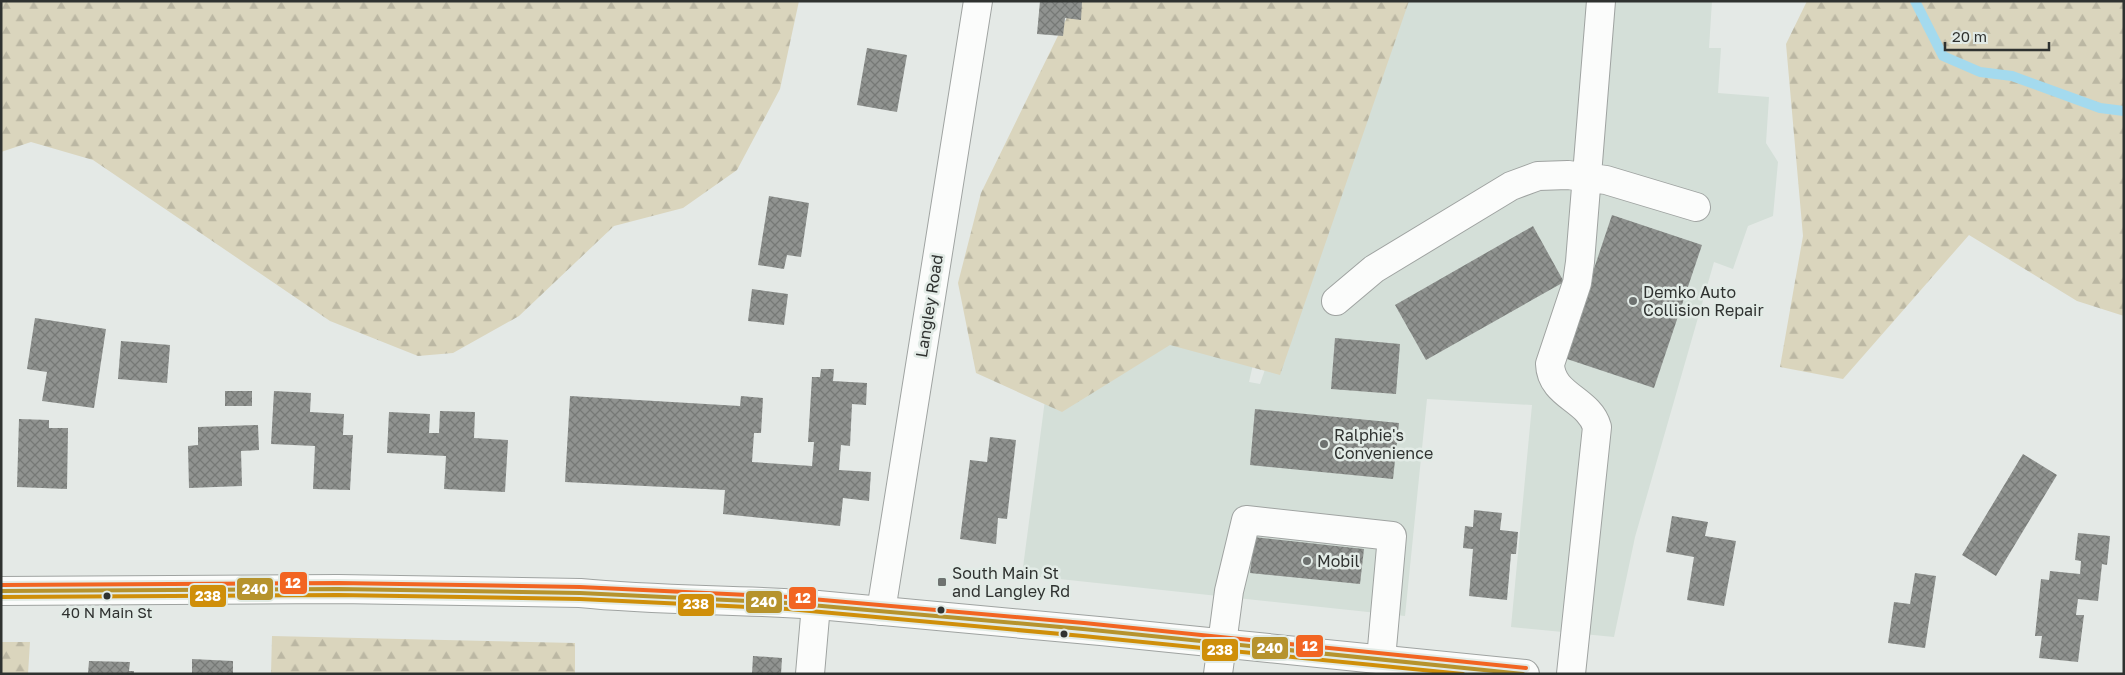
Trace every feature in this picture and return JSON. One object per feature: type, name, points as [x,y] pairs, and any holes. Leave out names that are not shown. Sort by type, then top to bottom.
[{"type":"main road","name":"Langley Road","points":[[881,611],[978,1]]},
{"type":"main road","points":[[1570,674],[1597,427],[1592,414],[1558,387],[1550,372],[1550,364],[1577,283],[1583,233],[1601,1]]},
{"type":"main road","points":[[1336,301],[1374,269],[1511,186],[1538,176],[1587,177],[1626,184],[1696,207]]},
{"type":"main road","points":[[1218,674],[1228,591],[1246,520],[1392,536],[1381,659]]},
{"type":"main road","points":[[1,591],[347,589],[580,593],[816,605],[1222,642],[1525,674]]},
{"type":"main road","points":[[810,674],[816,605]]},
{"type":"shaded area","points":[[1392,1],[1712,1],[1709,48],[1721,48],[1718,93],[1769,97],[1766,143],[1778,162],[1773,216],[1748,226],[1733,269],[1714,262],[1635,537],[1614,637],[1511,627],[1532,405],[1427,399],[1405,616],[1022,575],[1058,301],[1266,308],[1249,382],[1260,384]]},
{"type":"green space","points":[[1,1],[799,1],[780,89],[737,170],[683,208],[614,226],[519,316],[453,353],[418,356],[330,321],[93,160],[31,142],[1,152]]},
{"type":"green space","points":[[1075,1],[1409,1],[1280,375],[1170,345],[1062,412],[976,373],[958,283],[981,193]]},
{"type":"green space","points":[[1807,1],[2124,1],[2124,316],[2077,301],[1969,235],[1843,379],[1780,367],[1803,236],[1786,44]]},
{"type":"green space","points":[[272,636],[575,643],[575,674],[271,674]]},
{"type":"green space","points":[[1,642],[30,642],[28,674],[1,674]]},
{"type":"building","points":[[1040,1],[1082,1],[1081,20],[1065,18],[1063,36],[1037,34]]},
{"type":"building","points":[[867,48],[907,55],[897,112],[857,105]]},
{"type":"building","points":[[769,196],[809,203],[801,257],[787,255],[784,269],[758,265]]},
{"type":"building","name":"Demko Auto Collision Repair","points":[[1612,215],[1702,245],[1654,388],[1564,358]]},
{"type":"building","points":[[1533,226],[1564,282],[1426,360],[1395,305]]},
{"type":"building","points":[[752,289],[788,294],[784,325],[748,321]]},
{"type":"building","points":[[35,318],[106,329],[94,408],[42,401],[47,372],[27,369]]},
{"type":"building","points":[[1335,338],[1400,344],[1396,394],[1331,389]]},
{"type":"building","points":[[121,341],[170,345],[167,383],[118,379]]},
{"type":"building","points":[[821,369],[834,369],[833,381],[867,383],[866,405],[852,404],[850,446],[841,445],[839,470],[871,472],[869,501],[843,498],[840,526],[723,514],[725,490],[565,482],[570,396],[740,406],[741,396],[763,398],[761,433],[754,433],[752,462],[812,466],[814,442],[808,442],[812,377],[820,377]]},
{"type":"building","points":[[225,391],[252,391],[252,406],[225,406]]},
{"type":"building","points":[[274,391],[311,393],[310,412],[344,414],[343,435],[353,435],[350,490],[313,489],[315,446],[271,444]]},
{"type":"building","name":"Ralphie's Convenience","points":[[1255,409],[1399,423],[1393,479],[1250,465]]},
{"type":"building","points":[[440,411],[475,412],[474,438],[508,440],[505,492],[444,489],[446,456],[387,453],[389,412],[430,414],[429,433],[439,433]]},
{"type":"building","points":[[19,419],[49,420],[49,428],[68,428],[67,489],[17,487]]},
{"type":"building","points":[[258,425],[259,450],[241,451],[242,486],[189,488],[188,446],[198,445],[198,427]]},
{"type":"building","points":[[990,437],[1016,440],[1007,519],[998,518],[996,544],[960,539],[970,460],[987,462]]},
{"type":"building","points":[[2023,454],[2057,475],[1996,576],[1962,555]]},
{"type":"building","points":[[1474,510],[1502,513],[1500,530],[1518,532],[1516,554],[1511,554],[1507,600],[1469,596],[1473,549],[1463,548],[1465,526],[1473,527]]},
{"type":"building","points":[[1672,516],[1708,522],[1705,536],[1736,541],[1724,606],[1687,600],[1694,557],[1666,552]]},
{"type":"building","points":[[2078,533],[2110,536],[2107,565],[2102,564],[2098,601],[2078,599],[2076,615],[2084,615],[2078,662],[2039,658],[2042,636],[2035,636],[2041,579],[2049,580],[2050,571],[2080,574],[2081,561],[2075,560]]},
{"type":"building","name":"Mobil","points":[[1254,537],[1364,549],[1360,584],[1250,573]]},
{"type":"building","points":[[1915,573],[1936,576],[1925,648],[1888,643],[1894,602],[1910,604]]},
{"type":"building","points":[[753,656],[782,658],[781,674],[752,674]]},
{"type":"building","points":[[192,659],[233,661],[233,674],[192,674]]},
{"type":"building","points":[[89,661],[130,662],[129,671],[134,671],[134,674],[88,674]]},
{"type":"waterway","points":[[1915,1],[1943,56],[1980,72],[2012,76],[2100,108],[2124,111]]},
{"type":"transit line","name":"12","points":[[1,585],[338,583],[580,587],[789,597],[1084,623],[1526,668]]},
{"type":"transit line","name":"240","points":[[1,591],[338,589],[580,593],[788,603],[1083,629],[1523,674]]},
{"type":"transit line","name":"238","points":[[1,597],[338,595],[580,599],[788,609],[1463,674]]},
{"type":"place","name":"Demko Auto Collision Repair","points":[[1633,301]]},
{"type":"place","name":"Ralphie's Convenience","points":[[1324,444]]},
{"type":"place","name":"Mobil","points":[[1307,561]]},
{"type":"place","name":"South Main St and Langley Rd","points":[[942,582]]},
{"type":"place","name":"40 N Main St","points":[[107,596]]}]
